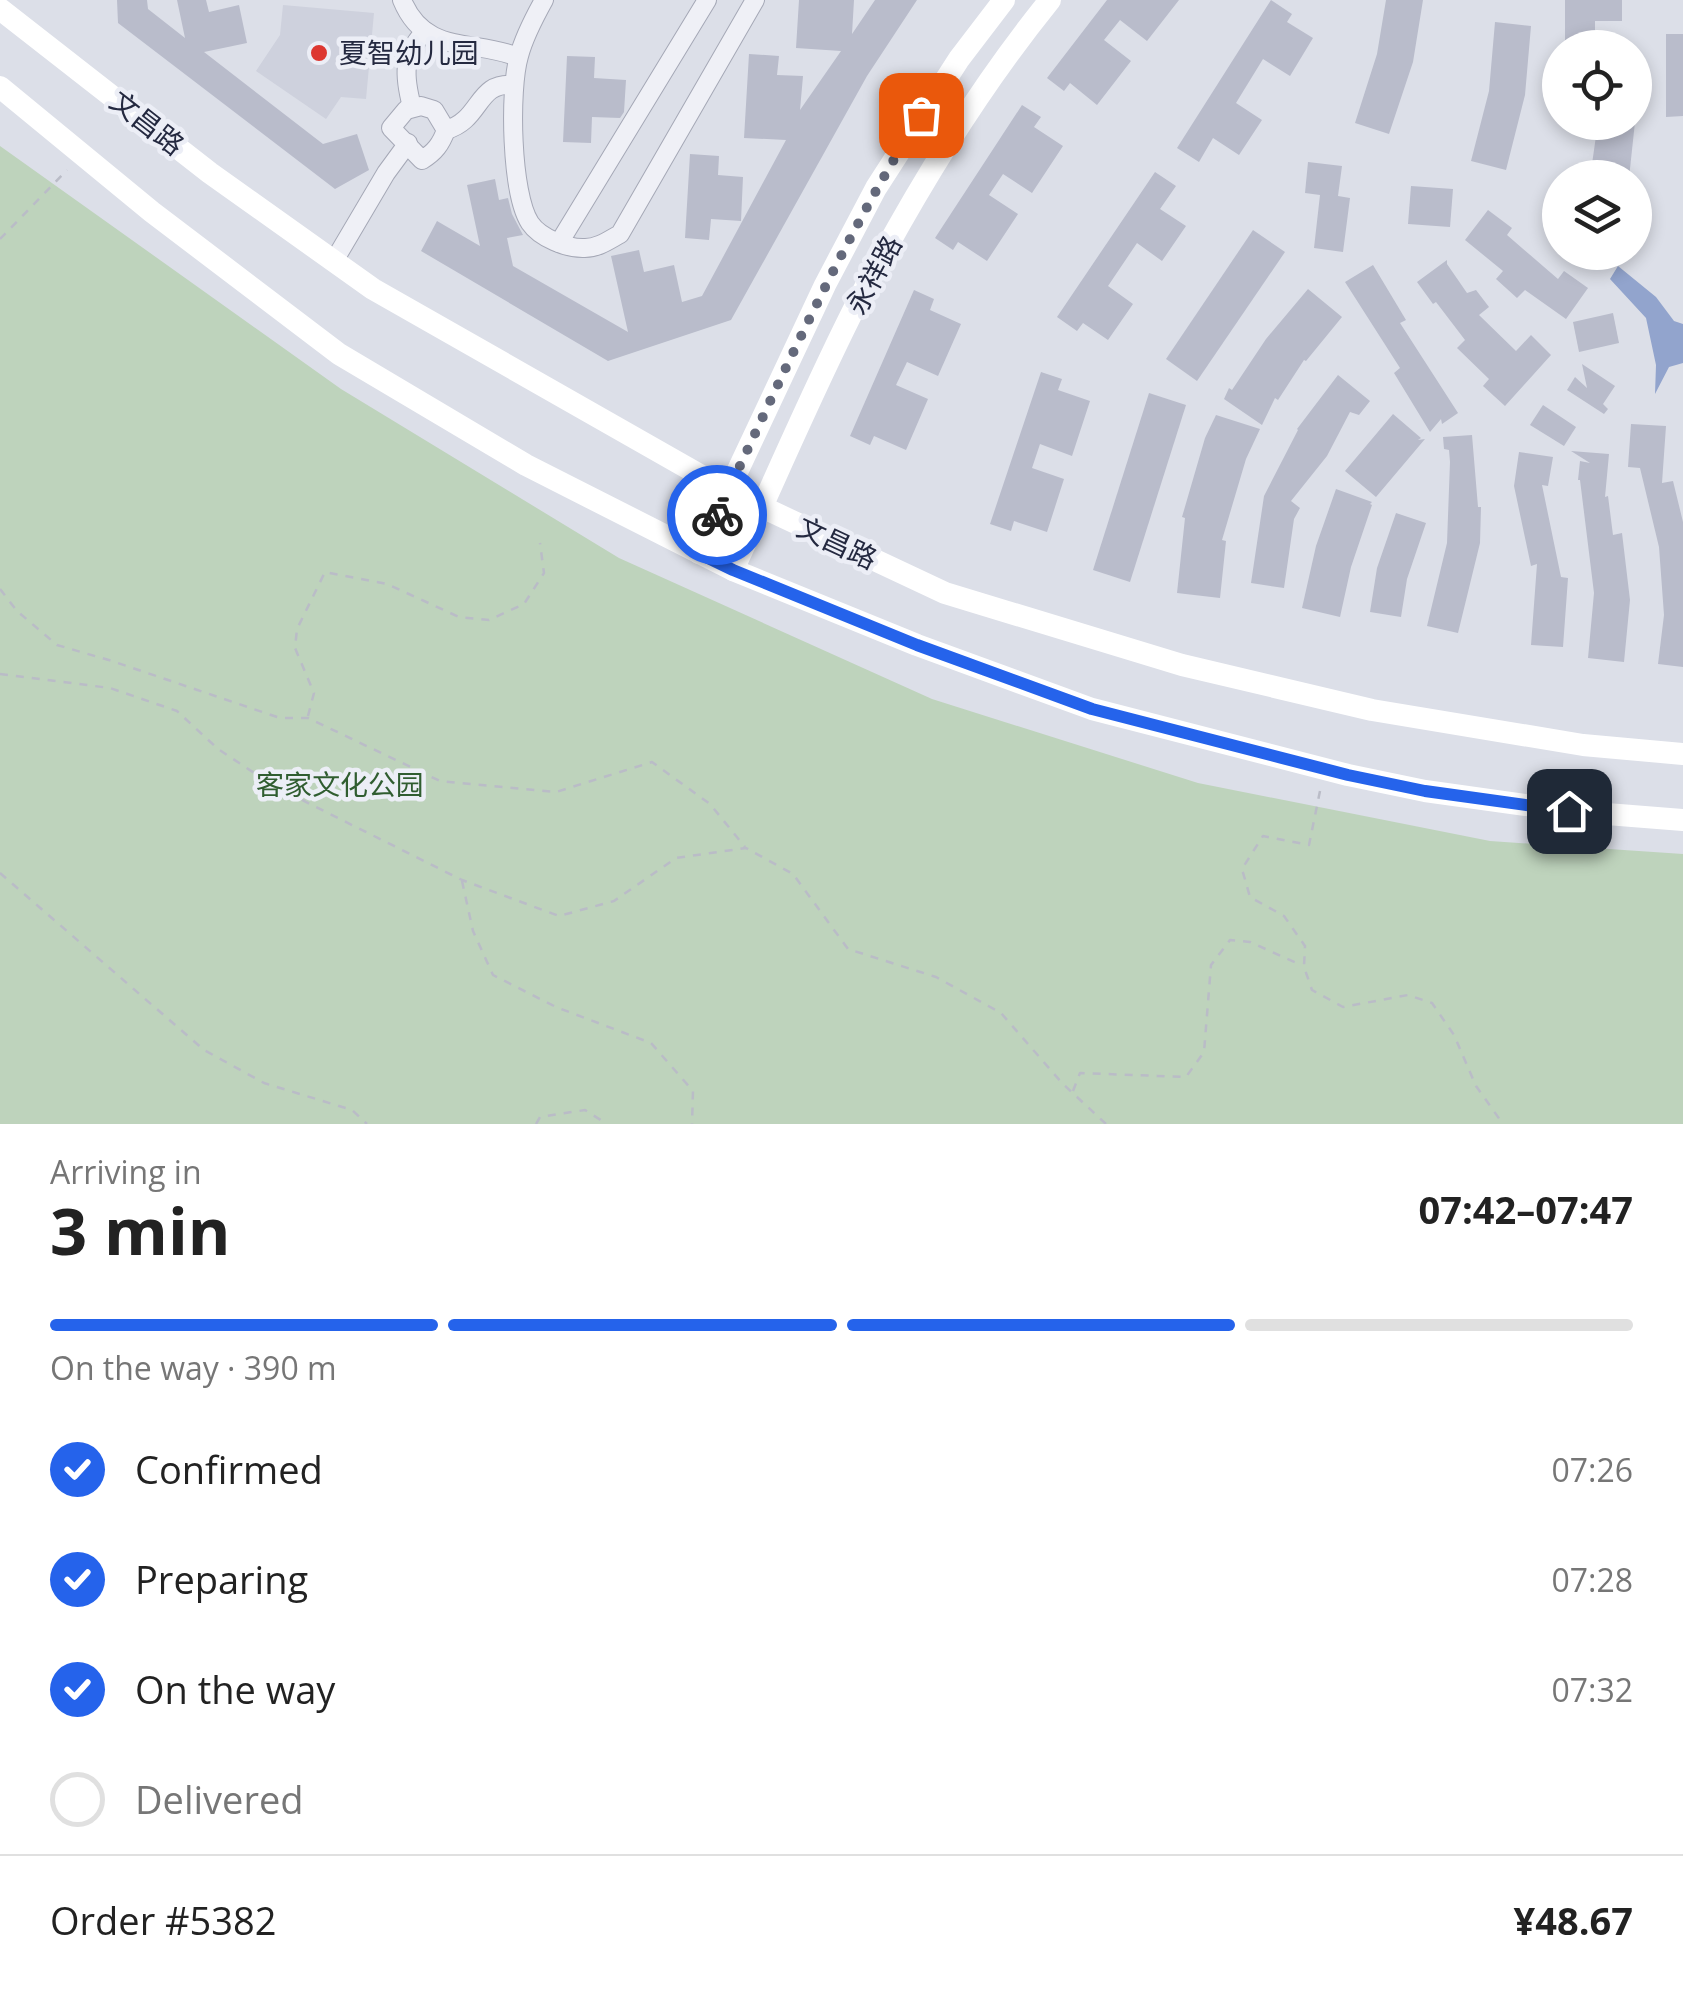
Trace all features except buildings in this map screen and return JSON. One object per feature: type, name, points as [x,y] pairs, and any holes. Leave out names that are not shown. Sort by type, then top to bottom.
[{"type":"street","points":[[402,0],[410,16],[425,31],[450,44],[518,57]]},
{"type":"street","points":[[544,0],[518,57],[514,85],[515,161],[531,226],[559,243],[585,248],[620,234],[755,0]]},
{"type":"street","points":[[559,243],[707,0]]},
{"type":"street","name":"永祥路","points":[[698,553],[824,285],[876,188],[940,87],[1004,0]]},
{"type":"street","name":"永祥路","points":[[733,570],[858,302],[893,239],[992,79],[1050,0]]},
{"type":"street","name":"文昌路","points":[[0,8],[210,173],[373,290],[728,491],[945,593],[1182,666],[1372,710],[1584,744],[1683,754]]},
{"type":"street","points":[[412,107],[406,70],[409,53],[425,31]]},
{"type":"street","points":[[446,130],[469,118],[488,90],[501,83],[514,85]]},
{"type":"street","points":[[0,88],[152,212],[339,354],[526,465],[733,570],[917,645],[1092,709],[1443,794],[1569,811],[1683,820]]},
{"type":"street","points":[[420,106],[434,110],[446,130],[435,152],[422,160],[392,128],[399,117],[420,106]]},
{"type":"street","points":[[334,261],[408,143]]},
{"type":"path","points":[[0,238],[82,154]]},
{"type":"path","points":[[308,718],[314,693],[296,648],[296,629],[325,572],[388,584],[459,617],[489,620],[524,604],[544,573],[540,543]]},
{"type":"path","points":[[0,588],[18,611],[56,645],[112,660],[280,718],[308,718],[440,781],[556,792],[652,762],[710,804],[746,848],[793,874],[848,949],[936,977],[1001,1012],[1072,1093],[1106,1124]]},
{"type":"path","points":[[0,674],[110,688],[178,711],[218,749],[274,786],[462,880],[559,916],[614,901],[676,858],[746,848]]},
{"type":"path","points":[[1324,768],[1309,844],[1263,836],[1242,870],[1250,897],[1284,916],[1304,946],[1304,966],[1312,990],[1343,1007],[1408,995],[1432,1003],[1454,1035],[1476,1086],[1502,1124]]},
{"type":"path","points":[[0,873],[204,1050],[264,1084],[352,1110],[366,1124]]},
{"type":"path","points":[[462,880],[472,931],[493,975],[556,1007],[651,1043],[693,1091],[692,1124]]},
{"type":"path","points":[[1072,1093],[1080,1073],[1186,1078],[1204,1052],[1210,965],[1230,940],[1250,942],[1304,966]]},
{"type":"path","points":[[536,1124],[540,1117],[585,1110],[607,1124]]},
{"type":"shaded area","name":"夏智幼儿园","points":[[283,5],[374,13],[366,99],[341,97],[326,119],[256,71],[280,35]]},
{"type":"green space","name":"客家文化公园","points":[[0,146],[341,389],[619,558],[932,699],[1198,783],[1490,841],[1683,854],[1683,1124],[0,1124]]},
{"type":"water","points":[[1616,270],[1623,270],[1656,297],[1674,321],[1683,324],[1683,363],[1669,367],[1655,394],[1656,365],[1646,318],[1610,279]]},
{"type":"way so far","points":[[717,515],[824,285],[921,115]]},
{"type":"place","name":"夏智幼儿园","points":[[319,53]]},
{"type":"route","points":[[717,515],[698,553],[917,645],[1092,709],[1348,775],[1425,791],[1569,811]]}]
